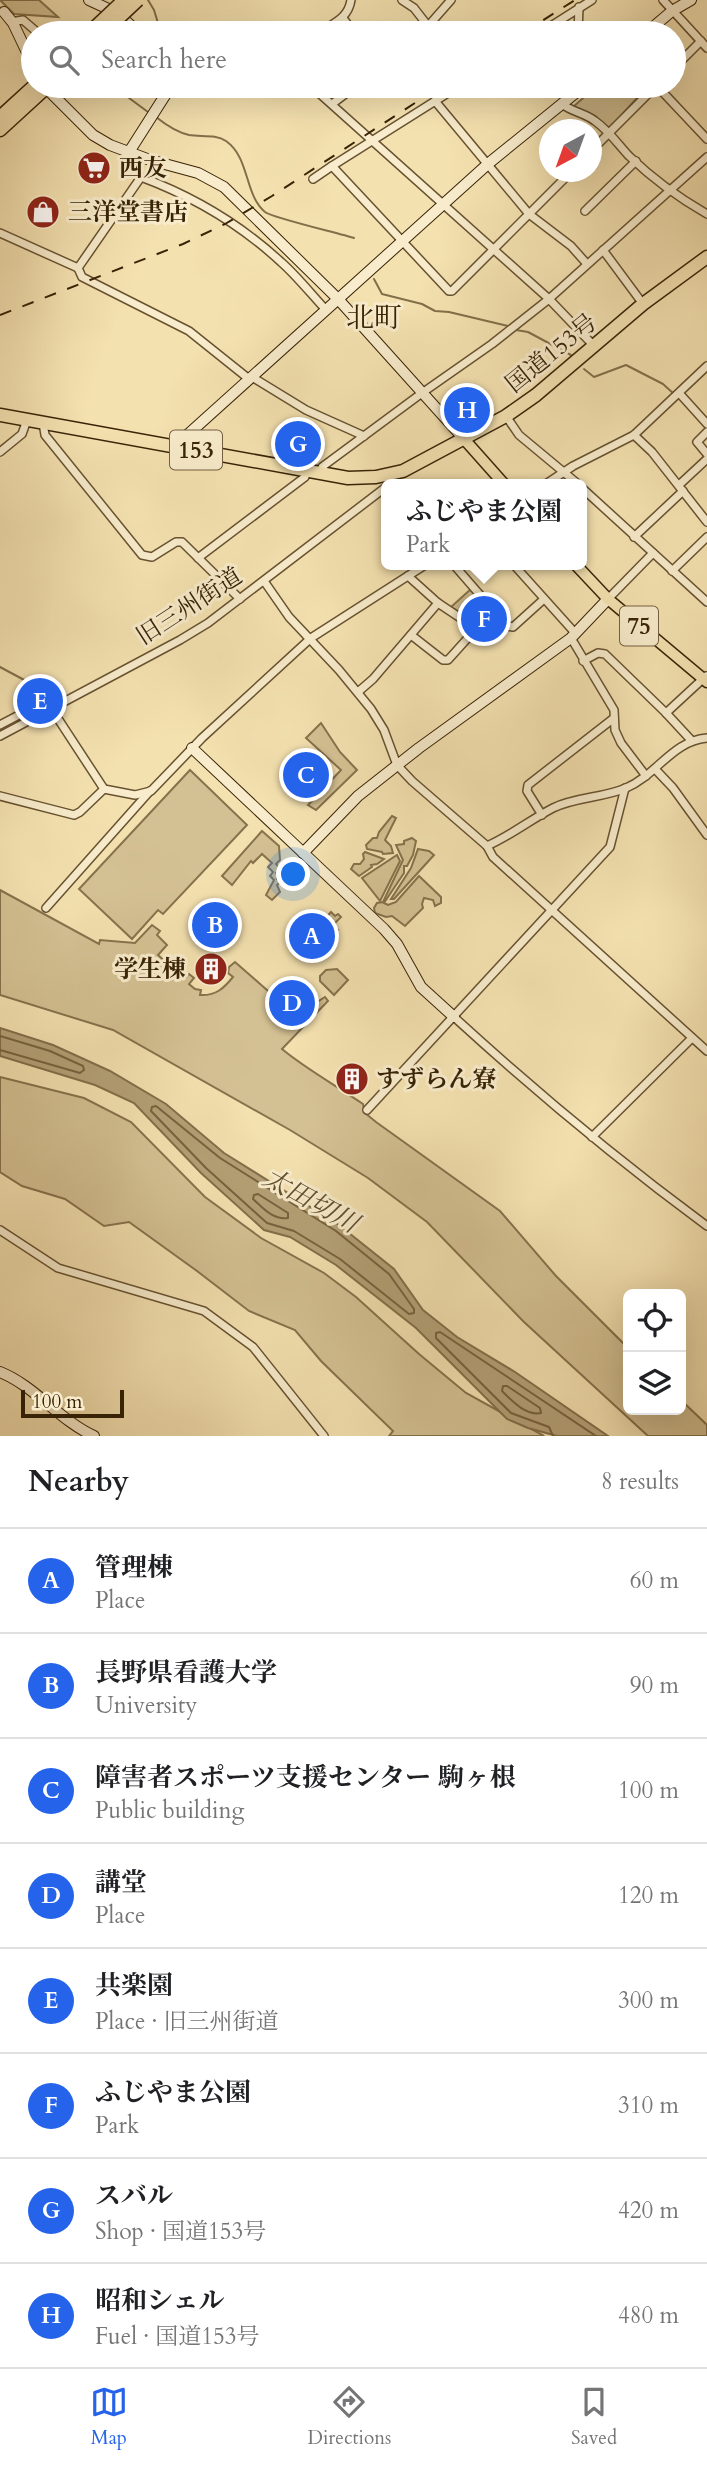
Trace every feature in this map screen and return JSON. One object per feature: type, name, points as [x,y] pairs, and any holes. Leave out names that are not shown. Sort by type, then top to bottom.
[{"type":"highway","points":[[106,21],[124,0]]},
{"type":"highway","points":[[111,21],[138,0]]},
{"type":"highway","points":[[0,117],[26,98]]},
{"type":"highway","points":[[0,130],[31,98]]},
{"type":"highway","name":"国道153号","points":[[394,479],[506,416],[536,395],[643,304],[707,257]]},
{"type":"highway","name":"国道153号","points":[[0,415],[307,471],[381,481]]},
{"type":"main road","points":[[464,439],[500,479]]},
{"type":"main road","name":"75","points":[[581,570],[608,599],[706,679]]},
{"type":"street","points":[[89,0],[117,13],[126,21]]},
{"type":"street","points":[[338,21],[347,14],[351,0]]},
{"type":"street","points":[[402,0],[414,8],[424,21]]},
{"type":"street","points":[[432,21],[451,0]]},
{"type":"street","points":[[663,0],[682,21]]},
{"type":"street","points":[[661,21],[691,0]]},
{"type":"street","points":[[559,21],[590,1]]},
{"type":"street","points":[[578,21],[579,8]]},
{"type":"street","points":[[1,13],[11,22],[21,42]]},
{"type":"street","points":[[11,22],[24,21]]},
{"type":"street","points":[[686,25],[707,48]]},
{"type":"street","points":[[686,56],[701,41]]},
{"type":"street","points":[[55,98],[93,135],[110,145],[198,173],[224,187],[338,299],[464,439]]},
{"type":"street","points":[[129,152],[164,98]]},
{"type":"street","points":[[325,98],[549,299],[594,346]]},
{"type":"street","points":[[332,104],[340,98]]},
{"type":"street","points":[[313,179],[440,98]]},
{"type":"street","points":[[174,447],[489,163],[569,98]]},
{"type":"street","points":[[602,139],[644,98]]},
{"type":"street","points":[[668,98],[707,139]]},
{"type":"street","points":[[435,101],[530,214],[571,246],[587,264]]},
{"type":"street","points":[[565,101],[569,110],[594,119],[670,190],[707,214]]},
{"type":"street","points":[[321,473],[322,467],[492,344],[549,299],[707,157]]},
{"type":"street","points":[[585,211],[636,161]]},
{"type":"street","points":[[332,166],[449,291],[561,182]]},
{"type":"street","points":[[78,268],[141,177],[191,197],[266,249],[284,264],[326,310]]},
{"type":"street","points":[[0,233],[78,268],[82,276],[189,331],[250,378],[306,410],[364,436]]},
{"type":"street","points":[[603,250],[643,304]]},
{"type":"street","points":[[554,479],[634,435],[707,366]]},
{"type":"street","points":[[680,394],[707,424]]},
{"type":"street","points":[[506,416],[519,435],[572,479]]},
{"type":"street","points":[[0,452],[22,434],[27,420]]},
{"type":"street","points":[[43,423],[45,435],[142,555],[152,557],[176,542],[182,542],[240,598]]},
{"type":"street","points":[[634,537],[681,488],[707,456],[697,442],[707,432]]},
{"type":"street","points":[[634,435],[652,452],[707,523]]},
{"type":"street","points":[[198,558],[305,477],[307,471]]},
{"type":"street","name":"旧三州街道","points":[[0,736],[180,640],[264,581],[381,488]]},
{"type":"street","points":[[587,493],[707,602]]},
{"type":"street","points":[[672,570],[707,537]]},
{"type":"street","points":[[303,853],[358,796],[573,636],[653,554]]},
{"type":"street","points":[[46,908],[192,748],[311,638],[417,570]]},
{"type":"street","points":[[458,570],[508,626],[513,627],[544,599]]},
{"type":"street","points":[[518,570],[573,636],[583,662],[614,710],[615,730],[621,743],[646,776]]},
{"type":"street","points":[[408,576],[438,603],[474,627],[447,660],[443,660],[411,635]]},
{"type":"street","points":[[264,581],[289,617],[358,692],[384,730],[397,765],[412,781],[487,846],[492,858],[707,1051]]},
{"type":"street","points":[[358,692],[373,679],[438,603]]},
{"type":"street","points":[[583,662],[598,653],[605,654],[691,740]]},
{"type":"street","points":[[666,713],[706,679]]},
{"type":"street","points":[[0,725],[40,704],[51,708],[104,789],[135,795],[151,791]]},
{"type":"street","points":[[542,815],[527,791],[528,785],[614,718]]},
{"type":"street","points":[[487,846],[555,807],[625,789],[656,770],[668,756],[691,740],[707,738]]},
{"type":"street","points":[[192,748],[384,929],[397,944],[421,987],[592,1137],[707,1226]]},
{"type":"street","points":[[656,770],[673,788],[707,835]]},
{"type":"street","points":[[0,796],[74,815],[80,813],[104,789]]},
{"type":"street","points":[[367,1110],[610,847],[625,789]]},
{"type":"street","points":[[592,1137],[692,1038]]},
{"type":"street","points":[[0,1230],[58,1268],[204,1311],[253,1347],[324,1436]]},
{"type":"street","points":[[0,1372],[13,1377],[78,1429],[94,1436]]},
{"type":"street","points":[[0,1382],[13,1377]]},
{"type":"shaded area","points":[[0,0],[39,0],[58,17],[14,14]]},
{"type":"shaded area","points":[[583,98],[637,98],[610,128],[602,123],[602,119],[595,119],[574,106]]},
{"type":"shaded area","points":[[471,589],[507,631],[501,637],[451,607]]},
{"type":"shaded area","points":[[321,723],[340,752],[357,770],[316,810],[308,805],[341,770],[306,738]]},
{"type":"shaded area","points":[[190,770],[247,825],[163,914],[158,910],[132,939],[79,889]]},
{"type":"shaded area","points":[[392,816],[396,818],[385,840],[393,853],[383,854],[367,849],[366,845],[373,838],[377,838]]},
{"type":"shaded area","points":[[262,831],[279,846],[280,860],[276,864],[280,868],[276,873],[280,876],[277,885],[280,892],[272,900],[266,895],[274,880],[270,876],[273,872],[268,867],[272,863],[262,854],[253,863],[251,861],[232,885],[222,876]]},
{"type":"shaded area","points":[[412,838],[416,841],[413,855],[384,903],[388,905],[396,902],[419,876],[441,897],[441,903],[435,906],[433,900],[424,898],[423,908],[405,926],[392,916],[375,913],[374,908],[377,903],[383,902],[403,860],[396,845],[404,844],[404,841]]},
{"type":"shaded area","points":[[418,849],[434,855],[394,899],[391,899],[411,868]]},
{"type":"shaded area","points":[[365,852],[384,859],[371,865],[372,867],[359,876],[351,869],[354,864],[360,864]]},
{"type":"shaded area","points":[[397,855],[400,861],[380,901],[362,878]]},
{"type":"shaded area","points":[[0,890],[99,944],[100,940],[135,943],[152,925],[160,931],[157,935],[167,945],[158,955],[184,979],[189,974],[194,978],[189,984],[201,990],[200,995],[215,993],[226,985],[233,977],[228,973],[229,967],[235,962],[275,997],[273,999],[284,1012],[281,1014],[284,1018],[301,1018],[308,1012],[304,1007],[313,998],[317,1002],[325,997],[328,1001],[282,1049],[363,1104],[365,1113],[376,1122],[500,1211],[556,1276],[623,1343],[623,1413],[524,1322],[427,1222],[368,1178],[290,1130],[113,1030],[0,995]]},
{"type":"shaded area","points":[[331,912],[341,917],[333,925],[338,930],[328,940],[306,919],[310,915],[320,924]]},
{"type":"shaded area","points":[[337,969],[348,980],[334,995],[320,981],[320,976],[326,970]]},
{"type":"shaded area","points":[[0,1077],[84,1098],[131,1122],[205,1197],[261,1238],[324,1273],[356,1297],[466,1393],[544,1436],[389,1436],[393,1431],[321,1361],[295,1330],[249,1311],[129,1222],[104,1226],[65,1199],[22,1186],[0,1172]]},
{"type":"shaded area","points":[[686,1405],[707,1425],[707,1436],[648,1436],[625,1415],[686,1415]]},
{"type":"water","points":[[0,1028],[53,1045],[110,1071],[166,1104],[224,1153],[339,1225],[394,1269],[423,1310],[457,1337],[515,1372],[608,1436],[557,1436],[507,1419],[416,1328],[336,1265],[290,1237],[264,1230],[201,1173],[134,1103],[95,1085],[0,1056]]},
{"type":"waterway","points":[[148,0],[157,21]]},
{"type":"waterway","points":[[129,98],[148,112]]},
{"type":"waterway","points":[[156,117],[184,134],[226,141],[239,157],[253,196],[265,212],[354,238]]},
{"type":"waterway","points":[[374,279],[382,294],[422,304],[435,311],[508,326]]},
{"type":"waterway","points":[[516,330],[528,332],[571,355]]},
{"type":"waterway","points":[[584,369],[594,377],[626,365],[663,384],[674,394]]},
{"type":"waterway","points":[[0,667],[28,682],[38,694]]},
{"type":"railway","points":[[542,21],[575,0]]},
{"type":"railway","points":[[0,315],[183,244],[225,224],[423,98]]},
{"type":"place","name":"西友","points":[[94,168]]},
{"type":"place","name":"三洋堂書店","points":[[43,212]]},
{"type":"place","name":"昭和シェル","points":[[467,410]]},
{"type":"place","name":"スバル","points":[[298,444]]},
{"type":"place","name":"ふじやま公園","points":[[484,619]]},
{"type":"place","name":"共楽園","points":[[40,701]]},
{"type":"place","name":"障害者スポーツ支援センター 駒ヶ根","points":[[306,775]]},
{"type":"place","name":"長野県看護大学","points":[[215,925]]},
{"type":"place","name":"管理棟","points":[[312,936]]},
{"type":"place","name":"学生棟","points":[[211,969]]},
{"type":"place","name":"講堂","points":[[292,1003]]},
{"type":"place","name":"すずらん寮","points":[[352,1079]]},
{"type":"district","name":"北町","points":[[374,317]]},
{"type":"water label","name":"太田切川","points":[[311,1200]]}]
